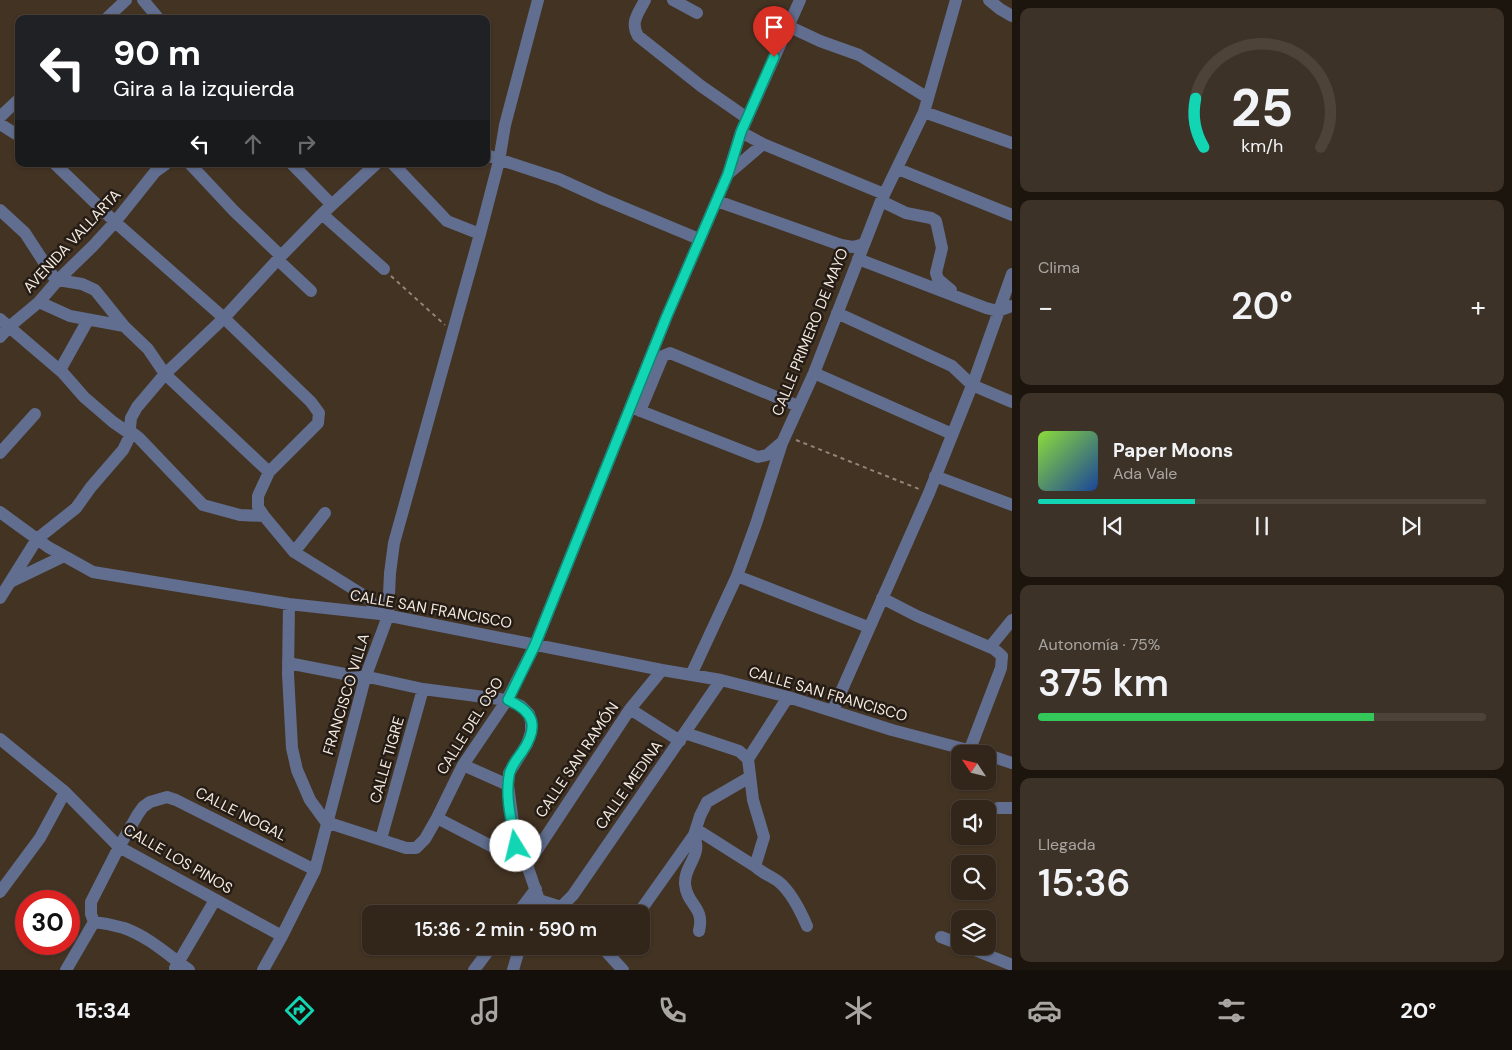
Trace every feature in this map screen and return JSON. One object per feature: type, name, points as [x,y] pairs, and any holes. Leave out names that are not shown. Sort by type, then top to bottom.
[{"type":"street","points":[[143,0],[156,15]]},
{"type":"street","name":"FRANCISCO VILLA","points":[[263,970],[315,870],[326,822],[384,615],[394,543],[500,161],[505,125],[538,0]]},
{"type":"street","points":[[645,0],[634,24],[638,36],[701,86],[747,118]]},
{"type":"street","points":[[673,0],[697,13]]},
{"type":"street","points":[[635,409],[699,239],[728,174],[741,132],[800,0]]},
{"type":"street","name":"CALLE PRIMERO DE MAYO","points":[[691,675],[737,576],[783,439],[814,373],[883,198],[924,112],[956,0]]},
{"type":"street","points":[[988,0],[1012,16]]},
{"type":"street","points":[[110,15],[121,2]]},
{"type":"street","points":[[788,26],[820,41],[859,55],[928,98]]},
{"type":"street","points":[[7,112],[15,128]]},
{"type":"street","points":[[924,112],[1012,143]]},
{"type":"street","points":[[741,132],[763,144],[883,198],[906,213],[931,218],[936,221],[942,248],[936,273],[938,279],[952,290],[955,297]]},
{"type":"street","points":[[728,174],[763,144]]},
{"type":"street","points":[[490,157],[559,179],[699,239]]},
{"type":"street","points":[[58,167],[115,222],[224,318],[311,402],[319,413],[318,424],[269,472],[258,496],[258,507],[294,552],[368,598],[384,615]]},
{"type":"street","name":"AVENIDA VALLARTA","points":[[0,337],[4,323],[39,302],[115,222],[155,172],[162,167]]},
{"type":"street","points":[[193,167],[311,291]]},
{"type":"street","points":[[295,167],[332,205]]},
{"type":"street","points":[[0,598],[37,539],[76,508],[122,450],[129,438],[131,418],[137,406],[165,374],[224,318],[322,214],[373,167]]},
{"type":"street","points":[[396,167],[447,221],[480,234]]},
{"type":"street","points":[[898,169],[1012,215]]},
{"type":"street","points":[[717,201],[841,244],[854,247],[864,244]]},
{"type":"street","points":[[0,210],[25,233],[50,272],[58,280],[82,284],[95,290],[124,326],[148,349],[165,374],[269,472]]},
{"type":"street","points":[[322,214],[384,269]]},
{"type":"street","points":[[858,258],[986,308],[998,311],[1012,306]]},
{"type":"street","points":[[833,710],[868,627],[929,493],[972,385],[1012,274]]},
{"type":"street","points":[[39,302],[70,316],[124,326]]},
{"type":"street","points":[[837,313],[952,366],[972,385],[1012,402]]},
{"type":"street","points":[[60,370],[88,320]]},
{"type":"street","points":[[4,323],[60,370],[84,397],[129,433],[139,438],[203,505],[240,515],[264,516]]},
{"type":"street","points":[[635,409],[663,356],[670,353],[798,406]]},
{"type":"street","points":[[814,373],[952,434]]},
{"type":"street","points":[[635,409],[758,457],[764,457],[783,439]]},
{"type":"street","name":"CALLE DEL OSO","points":[[382,839],[406,848],[416,848],[437,818],[463,765],[508,700],[535,645],[635,409]]},
{"type":"street","points":[[0,453],[35,414]]},
{"type":"street","points":[[935,476],[1012,505]]},
{"type":"street","name":"CALLE SAN FRANCISCO","points":[[0,512],[37,539],[94,572],[289,604],[384,615],[662,670],[722,680],[833,710],[892,730],[954,745]]},
{"type":"street","points":[[294,552],[325,513]]},
{"type":"street","points":[[10,582],[64,556]]},
{"type":"street","points":[[737,576],[868,627]]},
{"type":"street","points":[[882,598],[912,614],[1007,654],[972,745]]},
{"type":"street","points":[[289,604],[288,663],[292,748],[297,770],[310,800],[326,822],[382,839]]},
{"type":"street","points":[[990,647],[1012,620]]},
{"type":"street","points":[[288,663],[423,689],[508,700],[521,706],[529,714],[532,722],[531,732],[527,744],[509,773],[508,785],[523,862],[537,894],[556,905]]},
{"type":"street","name":"CALLE SAN RAMÓN","points":[[523,862],[630,709],[662,670]]},
{"type":"street","name":"CALLE MEDINA","points":[[567,905],[722,680]]},
{"type":"street","name":"CALLE TIGRE","points":[[382,839],[423,689]]},
{"type":"street","points":[[756,867],[764,837],[753,800],[748,758],[788,697]]},
{"type":"street","points":[[630,709],[683,737],[739,751],[748,758]]},
{"type":"street","name":"CALLE LOS PINOS","points":[[0,739],[65,792],[119,847],[282,936]]},
{"type":"street","points":[[996,758],[1012,763]]},
{"type":"street","points":[[463,765],[508,785]]},
{"type":"street","points":[[644,905],[695,832],[707,802],[750,777]]},
{"type":"street","points":[[0,892],[40,838],[65,792]]},
{"type":"street","name":"CALLE NOGAL","points":[[119,847],[143,807],[150,802],[167,797],[315,870]]},
{"type":"street","points":[[998,808],[1012,808]]},
{"type":"street","points":[[437,818],[523,862]]},
{"type":"street","points":[[695,832],[780,883],[799,908],[807,926]]},
{"type":"street","points":[[695,832],[697,842],[696,854],[685,881],[687,896],[698,910],[702,920],[700,931]]},
{"type":"street","points":[[94,922],[91,914],[91,902],[119,847]]},
{"type":"street","points":[[530,905],[537,894]]},
{"type":"street","points":[[94,922],[123,928],[140,935],[155,944],[181,968],[215,900]]},
{"type":"street","points":[[66,970],[94,922]]},
{"type":"street","points":[[941,937],[951,941]]},
{"type":"street","points":[[474,970],[485,955]]},
{"type":"street","points":[[513,970],[517,955]]},
{"type":"street","points":[[609,955],[623,970]]},
{"type":"street","points":[[988,955],[1012,964]]},
{"type":"path","points":[[384,269],[452,332]]},
{"type":"path","points":[[783,439],[929,493]]},
{"type":"route","points":[[516,846],[508,793],[509,773],[527,744],[532,722],[529,714],[521,706],[508,700],[535,645],[666,318],[728,174],[741,132],[774,57]]}]
